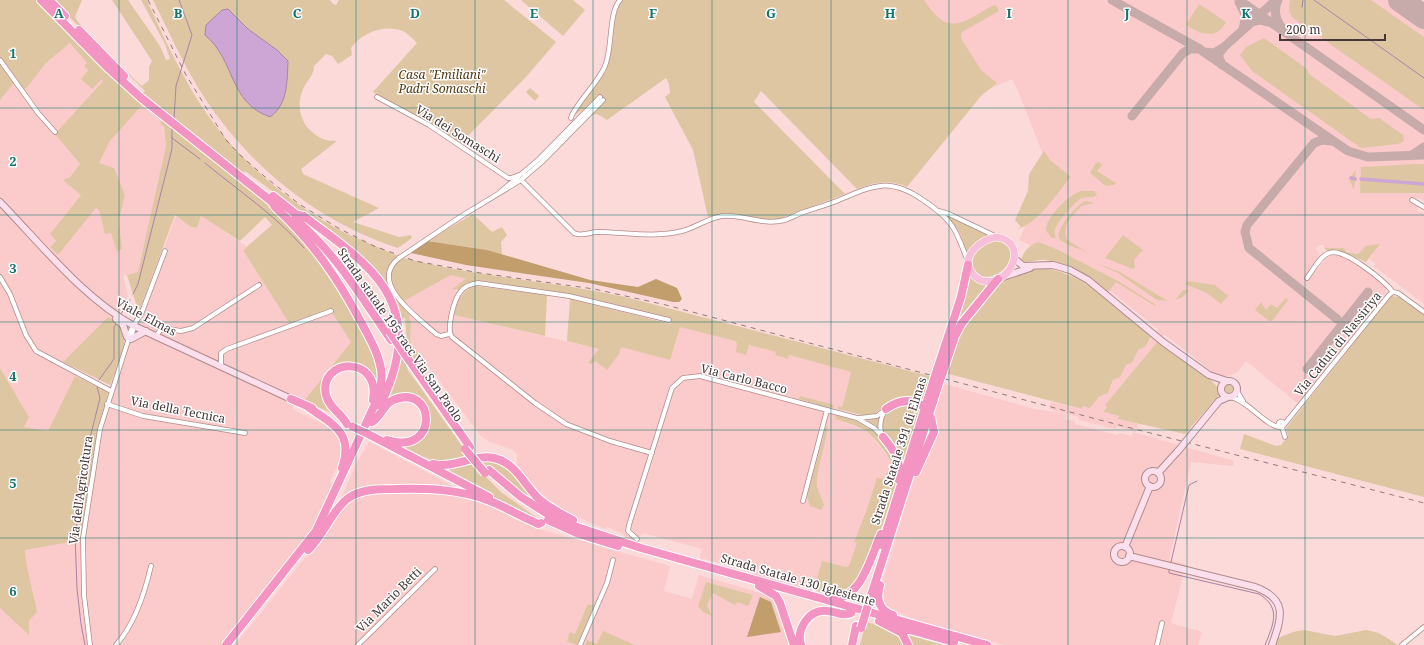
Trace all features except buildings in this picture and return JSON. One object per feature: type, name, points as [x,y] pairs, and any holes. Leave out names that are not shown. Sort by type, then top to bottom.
[{"type":"highway","name":"Strada statale 195 racc Via San Paolo","points":[[41,0],[108,67],[242,175],[298,215],[339,257],[406,360],[467,448],[487,472],[537,507],[562,521],[602,539]]},
{"type":"highway","name":"Strada statale 195 racc Via San Paolo","points":[[49,0],[142,95]]},
{"type":"highway","name":"Strada statale 195 racc Via San Paolo","points":[[242,175],[272,202],[305,228],[326,250],[390,336]]},
{"type":"highway","points":[[272,202],[321,256],[343,288],[373,345],[381,376],[378,403],[369,428],[327,518],[308,550]]},
{"type":"highway","points":[[298,215],[304,216],[364,264],[380,283],[389,297],[398,323],[400,347],[391,383],[378,403]]},
{"type":"highway","name":"Strada Statale 391 di Elmas","points":[[853,644],[938,375],[961,297],[968,263]]},
{"type":"highway","name":"Strada Statale 391 di Elmas","points":[[938,375],[962,323],[999,280]]},
{"type":"highway","points":[[350,426],[328,401],[325,386],[331,373],[338,368],[348,365],[357,366],[364,370],[373,384],[374,400],[365,421],[369,428],[379,438],[388,444],[542,523],[597,543],[602,539],[546,504],[534,494],[517,472],[504,462],[485,458],[447,466],[424,462]]},
{"type":"highway","points":[[226,645],[308,544],[369,428],[385,406],[398,398],[407,397],[415,400],[426,411],[426,427],[416,439],[400,442],[379,438]]},
{"type":"highway","points":[[291,399],[350,426],[369,428]]},
{"type":"highway","points":[[886,409],[902,401],[915,402],[923,406]]},
{"type":"highway","points":[[308,407],[336,426],[346,444],[344,461],[325,507],[322,519]]},
{"type":"highway","points":[[883,437],[893,450],[898,461],[900,474],[897,487],[901,494],[907,493],[934,432],[931,418]]},
{"type":"highway","points":[[388,444],[390,450],[431,470],[436,469]]},
{"type":"highway","points":[[232,645],[240,633],[317,541],[338,508],[346,499],[354,494],[370,490],[422,488],[453,491],[490,501],[532,521],[542,523]]},
{"type":"highway","points":[[799,592],[808,592],[836,598],[848,595],[854,591],[862,578],[887,518],[894,515],[898,521],[894,542],[877,595],[885,612],[908,623]]},
{"type":"highway","name":"Strada Statale 130 Iglesiente","points":[[602,539],[851,613],[966,645]]},
{"type":"highway","name":"Strada Statale 130 Iglesiente","points":[[602,539],[987,645]]},
{"type":"highway","points":[[759,586],[776,596],[780,602],[794,645]]},
{"type":"highway","points":[[801,645],[800,630],[804,622],[811,615],[825,610],[846,615],[851,613]]},
{"type":"highway","points":[[879,621],[902,633],[908,645]]},
{"type":"main road","name":"Viale Elmas","points":[[0,202],[77,282],[110,311],[134,326],[291,399]]},
{"type":"main road","points":[[1102,291],[1068,272],[1051,267],[1027,269],[999,280],[986,281],[977,278],[968,263],[970,255],[976,247],[988,239],[996,237],[1009,243],[1013,249],[1015,259],[1023,266],[1045,264],[1063,268],[1088,280],[1102,291],[1163,342],[1209,375],[1221,390],[1229,397]]},
{"type":"main road","points":[[999,280],[1009,270],[1015,259]]},
{"type":"main road","points":[[110,311],[123,326],[129,339],[146,331]]},
{"type":"main road","points":[[1158,473],[1219,401],[1229,397],[1237,391],[1235,383],[1209,375]]},
{"type":"main road","points":[[1219,401],[1223,383],[1227,381]]},
{"type":"main road","points":[[1150,486],[1146,480],[1147,475],[1151,472],[1158,473]]},
{"type":"main road","points":[[1150,486],[1156,486],[1160,483],[1161,479],[1158,473]]},
{"type":"main road","points":[[1125,547],[1150,486]]},
{"type":"main road","points":[[1125,547],[1128,550],[1129,556],[1124,562],[1119,561],[1115,558],[1114,553],[1117,548],[1125,547]]},
{"type":"main road","points":[[1129,556],[1266,591],[1275,598],[1280,612],[1280,624],[1272,645]]},
{"type":"street","points":[[571,126],[571,118],[605,66],[610,49],[613,14],[620,0]]},
{"type":"street","points":[[0,60],[38,113],[55,132]]},
{"type":"street","name":"Via dei Somaschi","points":[[377,97],[429,126],[508,178]]},
{"type":"street","points":[[449,334],[441,336],[436,334],[396,296],[390,286],[389,274],[391,266],[399,258],[496,196],[509,186],[579,117],[601,98],[542,162],[521,180],[509,186]]},
{"type":"street","points":[[571,118],[579,117]]},
{"type":"street","points":[[509,186],[508,178],[524,172]]},
{"type":"street","points":[[521,180],[574,232],[579,234],[597,232],[650,234],[673,233],[690,229],[720,216],[777,222],[826,205],[861,189],[883,184],[896,186],[909,190],[937,210],[958,234],[968,263]]},
{"type":"street","points":[[1412,200],[1424,207]]},
{"type":"street","points":[[937,210],[949,214],[996,237]]},
{"type":"street","name":"Via dell'Agricoltura","points":[[90,645],[82,564],[83,538],[96,449],[107,404],[129,339],[142,312],[165,251]]},
{"type":"street","points":[[1307,278],[1325,255],[1330,252],[1339,252],[1347,255],[1393,292]]},
{"type":"street","points":[[0,277],[10,294],[26,335],[36,350],[111,391]]},
{"type":"street","points":[[449,334],[457,296],[465,287],[478,283],[569,296],[669,320]]},
{"type":"street","points":[[156,336],[162,328],[181,331],[193,328],[259,285]]},
{"type":"street","name":"Via Caduti di Nassiriya","points":[[1281,425],[1290,419],[1389,295],[1393,292],[1401,295],[1424,312]]},
{"type":"street","points":[[221,366],[221,353],[227,349],[331,311]]},
{"type":"street","points":[[449,334],[535,403],[566,424],[610,441],[652,453]]},
{"type":"street","name":"Via Carlo Bacco","points":[[637,539],[628,531],[629,525],[672,388],[683,378],[700,376],[857,418]]},
{"type":"street","points":[[1237,391],[1243,402]]},
{"type":"street","points":[[1229,397],[1243,402],[1274,426],[1281,425],[1285,437]]},
{"type":"street","name":"Via della Tecnica","points":[[107,404],[143,416],[245,433]]},
{"type":"street","points":[[857,418],[871,417],[886,409]]},
{"type":"street","points":[[883,437],[880,429],[881,420],[886,409]]},
{"type":"street","points":[[803,501],[827,410]]},
{"type":"street","points":[[857,418],[874,428],[883,437]]},
{"type":"street","points":[[580,645],[607,583],[613,560]]},
{"type":"street","points":[[116,645],[121,639],[144,595],[151,566]]},
{"type":"street","name":"Via Mario Betti","points":[[358,645],[435,569]]},
{"type":"street","points":[[1157,645],[1162,623]]},
{"type":"street","points":[[1402,645],[1424,627]]},
{"type":"shaded area","points":[[921,0],[1424,0],[1424,200],[1411,197],[1409,199],[1418,206],[1417,211],[1424,213],[1424,304],[1374,266],[1376,264],[1369,259],[1373,255],[1350,253],[1344,248],[1324,248],[1324,245],[1319,245],[1316,249],[1320,254],[1304,278],[1308,281],[1327,257],[1337,254],[1351,260],[1386,286],[1386,293],[1298,404],[1246,361],[1238,372],[1228,376],[1218,376],[1164,334],[1105,405],[1107,407],[1103,412],[1119,416],[1119,419],[1138,424],[1136,432],[1117,426],[1116,429],[1079,420],[1079,417],[1049,409],[1051,402],[1081,409],[1082,406],[1106,394],[1112,386],[1113,380],[1120,377],[1125,366],[1132,363],[1138,350],[1144,348],[1158,329],[1090,275],[1019,240],[1050,172],[1018,91],[1012,79],[980,93]]},
{"type":"shaded area","points":[[228,9],[248,29],[277,50],[288,61],[287,85],[283,99],[276,112],[270,117],[256,110],[246,102],[215,45],[205,35],[206,25],[222,10]]},
{"type":"shaded area","points":[[70,43],[87,63],[88,69],[81,79],[102,79],[103,81],[55,134],[80,164],[70,177],[64,180],[81,195],[50,234],[56,241],[50,247],[58,255],[96,207],[99,210],[105,233],[111,233],[117,252],[122,249],[119,220],[125,195],[99,163],[110,141],[143,103],[162,120],[166,146],[165,156],[138,272],[123,276],[128,296],[117,313],[134,321],[155,273],[176,215],[191,227],[197,228],[201,216],[246,246],[243,250],[289,323],[330,310],[351,342],[304,401],[295,404],[292,409],[327,426],[339,439],[341,458],[330,482],[334,484],[314,525],[300,547],[221,645],[0,645],[0,608],[29,634],[29,621],[37,612],[34,594],[26,567],[25,549],[87,494],[108,392],[114,373],[63,362],[78,371],[48,431],[24,427],[29,417],[0,368],[0,100],[14,82],[24,90],[46,63]]},
{"type":"shaded area","points":[[427,241],[487,250],[590,280],[638,287],[656,279],[677,288],[682,299],[679,302],[673,302],[589,283],[466,265],[411,253]]},
{"type":"shaded area","points":[[451,275],[467,279],[454,290],[462,293],[454,315],[599,349],[595,361],[621,347],[680,326],[735,341],[738,346],[748,347],[749,345],[776,352],[775,355],[788,358],[789,355],[851,372],[838,420],[864,430],[870,434],[891,461],[893,471],[851,582],[814,590],[796,586],[753,575],[754,572],[700,558],[702,549],[643,533],[635,541],[626,538],[623,534],[608,527],[605,529],[564,511],[535,488],[517,464],[517,454],[513,450],[488,441],[481,436],[410,342],[411,321],[400,303]]},
{"type":"shaded area","points":[[944,384],[1035,409],[1067,414],[1065,419],[1074,421],[1075,424],[1116,435],[1121,433],[1132,436],[1133,432],[1234,461],[1233,466],[1191,462],[1169,560],[1186,564],[1171,623],[1202,632],[1198,645],[1005,645],[919,621],[885,607],[880,592],[881,587],[912,484],[934,439],[932,413]]},
{"type":"shaded area","points":[[369,442],[500,511],[539,529],[670,566],[664,591],[692,599],[699,575],[771,596],[789,645],[235,645],[304,559],[312,553],[326,531],[358,460]]},
{"type":"shaded area","points":[[760,597],[771,602],[781,632],[747,637]]},
{"type":"green space","points":[[0,0],[38,0],[137,98],[145,91],[52,0],[82,0],[75,17],[78,22],[142,86],[149,80],[149,67],[152,61],[112,0],[128,0],[160,46],[166,60],[170,59],[165,44],[141,0],[147,0],[176,62],[200,104],[215,126],[250,165],[290,199],[312,214],[358,239],[398,256],[391,264],[387,279],[394,294],[411,313],[409,318],[411,321],[410,342],[424,362],[417,366],[407,351],[406,366],[469,456],[451,462],[433,461],[398,446],[407,444],[429,421],[408,394],[396,395],[385,402],[398,370],[402,344],[407,340],[405,318],[399,319],[389,297],[374,276],[355,256],[310,218],[245,171],[239,179],[293,227],[322,260],[371,350],[376,368],[377,387],[357,365],[326,378],[334,414],[304,401],[351,342],[330,310],[289,323],[243,250],[272,225],[265,217],[240,241],[201,216],[197,228],[191,227],[175,215],[140,309],[138,310],[127,275],[138,272],[166,146],[164,127],[160,123],[162,120],[143,104],[110,141],[99,163],[114,168],[125,195],[119,220],[122,249],[117,252],[111,233],[105,234],[99,210],[96,208],[58,255],[50,247],[56,241],[50,234],[81,195],[63,180],[70,177],[80,164],[55,134],[103,81],[102,79],[92,89],[81,79],[88,70],[84,66],[87,63],[70,43],[46,63],[24,91],[0,56]]},
{"type":"green space","name":"Casa \"Emiliani\" Padri Somaschi","points":[[153,0],[330,0],[336,5],[339,0],[504,0],[556,42],[526,77],[461,143],[373,92],[417,43],[405,32],[391,28],[375,31],[362,37],[356,42],[351,48],[352,55],[338,64],[332,56],[326,54],[314,66],[312,74],[302,90],[300,107],[302,118],[308,128],[318,137],[325,140],[337,141],[301,169],[303,174],[379,208],[353,222],[399,237],[411,235],[412,238],[398,248],[369,237],[340,223],[314,207],[288,189],[242,146],[222,123],[204,97],[177,49]]},
{"type":"green space","points":[[521,0],[573,0],[585,10],[563,36]]},
{"type":"green space","points":[[621,0],[924,0],[936,16],[948,23],[962,22],[996,5],[999,11],[962,32],[961,38],[981,70],[997,83],[981,96],[907,187],[894,183],[882,182],[857,189],[761,91],[754,102],[845,194],[776,220],[733,216],[708,217],[693,150],[665,97],[670,93],[669,84],[666,78],[607,120],[597,114],[591,115],[605,100],[602,96],[598,95],[584,109],[573,116],[595,86],[607,65],[613,41],[614,13]]},
{"type":"green space","points":[[1290,0],[1371,0],[1424,37],[1424,110],[1293,18],[1289,11]]},
{"type":"green space","points":[[1199,4],[1226,22],[1218,32],[1213,34],[1202,33],[1186,25]]},
{"type":"green space","points":[[1264,38],[1307,69],[1309,74],[1371,119],[1379,118],[1403,135],[1404,141],[1398,144],[1361,148],[1252,71],[1240,55],[1246,47]]},
{"type":"green space","points":[[0,63],[15,82],[0,100]]},
{"type":"green space","points":[[530,88],[539,96],[535,101],[526,92]]},
{"type":"green space","points":[[1044,151],[1050,160],[1071,177],[1040,214],[1025,226],[1016,230],[1021,227],[1015,220],[1028,191],[1029,174]]},
{"type":"green space","points":[[1099,162],[1102,165],[1097,171],[1116,183],[1114,185],[1106,186],[1090,173],[1095,164]]},
{"type":"green space","points":[[1424,164],[1424,193],[1360,193],[1361,167]]},
{"type":"green space","points":[[1356,170],[1354,190],[1349,179]]},
{"type":"green space","points":[[1082,191],[1094,191],[1097,195],[1079,200],[1056,226],[1056,238],[1052,238],[1046,231],[1046,226],[1049,220],[1065,201],[1071,196]]},
{"type":"green space","points":[[1086,201],[1094,203],[1081,206],[1071,217],[1066,226],[1065,235],[1067,240],[1087,252],[1064,243],[1059,238],[1060,229],[1068,217],[1078,206]]},
{"type":"green space","points":[[473,214],[492,232],[502,227],[507,235],[501,242],[502,255],[487,250],[427,241]]},
{"type":"green space","points":[[949,216],[987,235],[987,237],[967,252],[960,233],[948,217]]},
{"type":"green space","points":[[1123,235],[1143,250],[1134,260],[1135,268],[1133,269],[1105,258]]},
{"type":"green space","points":[[998,241],[1006,245],[1010,251],[1008,264],[997,274],[989,277],[981,276],[975,271],[973,265],[975,254],[985,245]]},
{"type":"green space","points":[[1038,242],[1056,249],[1118,281],[1156,305],[1155,306],[1116,282],[1108,292],[1087,277],[1061,264],[1045,260],[1023,262],[1021,260],[1027,249]]},
{"type":"green space","points":[[1380,244],[1366,262],[1343,253],[1327,251],[1324,248],[1344,248],[1347,252],[1358,254],[1366,246]]},
{"type":"green space","points":[[404,258],[458,270],[625,297],[933,377],[923,403],[911,397],[899,397],[889,402],[873,415],[865,416],[838,409],[838,406],[842,407],[851,372],[789,355],[788,359],[775,355],[776,352],[749,345],[746,355],[736,352],[737,344],[735,341],[680,327],[670,360],[621,347],[619,354],[607,370],[595,361],[592,364],[588,363],[599,349],[567,341],[570,299],[671,324],[671,318],[576,295],[484,282],[469,283],[458,290],[452,289],[466,279],[451,275],[402,302],[392,285],[391,278],[394,267]]},
{"type":"green space","points":[[1096,263],[1120,272],[1168,301],[1157,300],[1118,273]]},
{"type":"green space","points":[[1043,268],[1059,272],[1088,285],[1115,305],[1151,337],[1145,347],[1138,350],[1132,363],[1126,365],[1120,377],[1113,380],[1108,393],[1099,397],[1090,408],[1082,406],[1082,409],[945,373],[950,357],[964,326],[997,285],[1009,277],[1029,270]]},
{"type":"green space","points":[[969,275],[989,284],[951,336]]},
{"type":"green space","points":[[1188,281],[1215,285],[1228,296],[1221,304],[1207,293],[1185,284]]},
{"type":"green space","points":[[476,286],[547,295],[545,336],[454,315],[459,301],[464,293]]},
{"type":"green space","points":[[1183,290],[1189,290],[1183,297],[1175,300]]},
{"type":"green space","points":[[1391,296],[1400,297],[1424,314],[1424,497],[1240,449],[1244,434],[1276,446],[1281,445],[1288,436],[1286,428]]},
{"type":"green space","points":[[1286,298],[1288,300],[1272,321],[1269,321],[1255,310],[1261,302],[1266,310],[1271,304],[1277,308]]},
{"type":"green space","points":[[108,317],[121,327],[124,333],[121,356],[110,385],[63,362]]},
{"type":"green space","points":[[1158,341],[1207,376],[1220,390],[1219,395],[1185,434],[1118,419],[1119,416],[1103,412],[1107,407],[1105,405]]},
{"type":"green space","points":[[0,368],[29,417],[24,427],[48,431],[75,376],[108,392],[94,453],[80,540],[25,550],[37,612],[29,621],[29,635],[0,608]]},
{"type":"green space","points":[[744,381],[775,390],[774,392],[744,383]]},
{"type":"green space","points":[[1229,383],[1233,385],[1235,389],[1233,393],[1229,395],[1225,393],[1223,389],[1225,385]]},
{"type":"green space","points":[[800,396],[834,405],[832,409],[799,399]]},
{"type":"green space","points":[[899,403],[922,407],[903,467],[887,442],[883,434],[882,426],[884,418],[889,411]]},
{"type":"green space","points":[[836,415],[868,425],[880,435],[893,456],[898,472],[898,480],[874,545],[851,590],[832,596],[814,590],[822,561],[846,567],[849,566],[857,543],[854,542],[877,478],[884,479],[885,475],[893,467],[885,453],[868,432],[835,419]]},
{"type":"green space","points":[[879,416],[878,428],[866,420]]},
{"type":"green space","points":[[826,426],[828,427],[817,482],[817,487],[824,505],[821,510],[810,506],[807,496]]},
{"type":"green space","points":[[484,458],[507,466],[538,502],[537,505],[492,469],[484,475],[501,492],[540,520],[499,501],[436,466]]},
{"type":"green space","points":[[706,582],[753,595],[748,606],[737,602],[735,605],[713,593],[707,605],[712,616],[703,612],[698,606]]},
{"type":"green space","points":[[588,604],[594,606],[577,645],[567,641],[570,632],[575,634]]},
{"type":"green space","points":[[866,622],[890,629],[903,639],[907,645],[860,645]]},
{"type":"green space","points":[[1304,630],[1335,636],[1366,630],[1379,633],[1398,645],[1275,645],[1278,638],[1293,632]]},
{"type":"green space","points":[[603,631],[635,645],[585,645],[587,640],[597,644]]},
{"type":"green space","points":[[905,634],[943,645],[911,645]]},
{"type":"waterway","points":[[174,119],[176,86],[192,35],[179,0]]},
{"type":"waterway","points":[[1302,7],[1303,0]]},
{"type":"waterway","points":[[1314,0],[1424,78]]},
{"type":"waterway","points":[[133,294],[138,284],[172,149],[172,128]]},
{"type":"waterway","points":[[172,138],[200,159]]},
{"type":"waterway","points":[[205,163],[281,224],[304,248]]},
{"type":"waterway","points":[[1351,178],[1355,179]]},
{"type":"waterway","points":[[1361,179],[1424,184]]},
{"type":"waterway","points":[[121,314],[130,300]]},
{"type":"waterway","points":[[99,380],[114,359],[114,327],[117,322]]},
{"type":"waterway","points":[[85,645],[77,589],[75,534],[90,450],[89,442],[100,398],[97,387]]},
{"type":"waterway","points":[[1171,562],[1189,485],[1197,481]]},
{"type":"waterway","points":[[1169,570],[1169,573],[1259,594],[1266,599],[1271,605],[1274,617],[1271,631],[1265,645]]},
{"type":"taxiway","points":[[1112,0],[1198,48],[1348,151],[1368,157],[1424,155]]},
{"type":"taxiway","points":[[1239,0],[1424,130]]},
{"type":"taxiway","points":[[1224,47],[1276,0]]},
{"type":"taxiway","points":[[1278,0],[1276,14],[1282,28]]},
{"type":"taxiway","points":[[1239,2],[1246,16],[1243,29]]},
{"type":"taxiway","points":[[1251,22],[1260,20],[1268,22]]},
{"type":"taxiway","points":[[1204,52],[1214,53],[1224,47],[1218,55],[1222,65]]},
{"type":"taxiway","points":[[1132,116],[1183,53],[1190,49],[1200,49]]},
{"type":"taxiway","points":[[1331,141],[1322,140],[1314,143],[1247,225],[1245,232],[1249,248],[1337,319]]},
{"type":"taxiway","points":[[1412,155],[1424,147]]},
{"type":"taxiway","points":[[1307,369],[1368,292]]},
{"type":"runway","points":[[1400,0],[1424,17]]},
{"type":"railway","points":[[148,0],[186,75],[226,140],[240,155],[299,204],[338,228],[374,246],[415,261],[480,273],[594,289],[666,305],[1119,425],[1424,503]]}]
